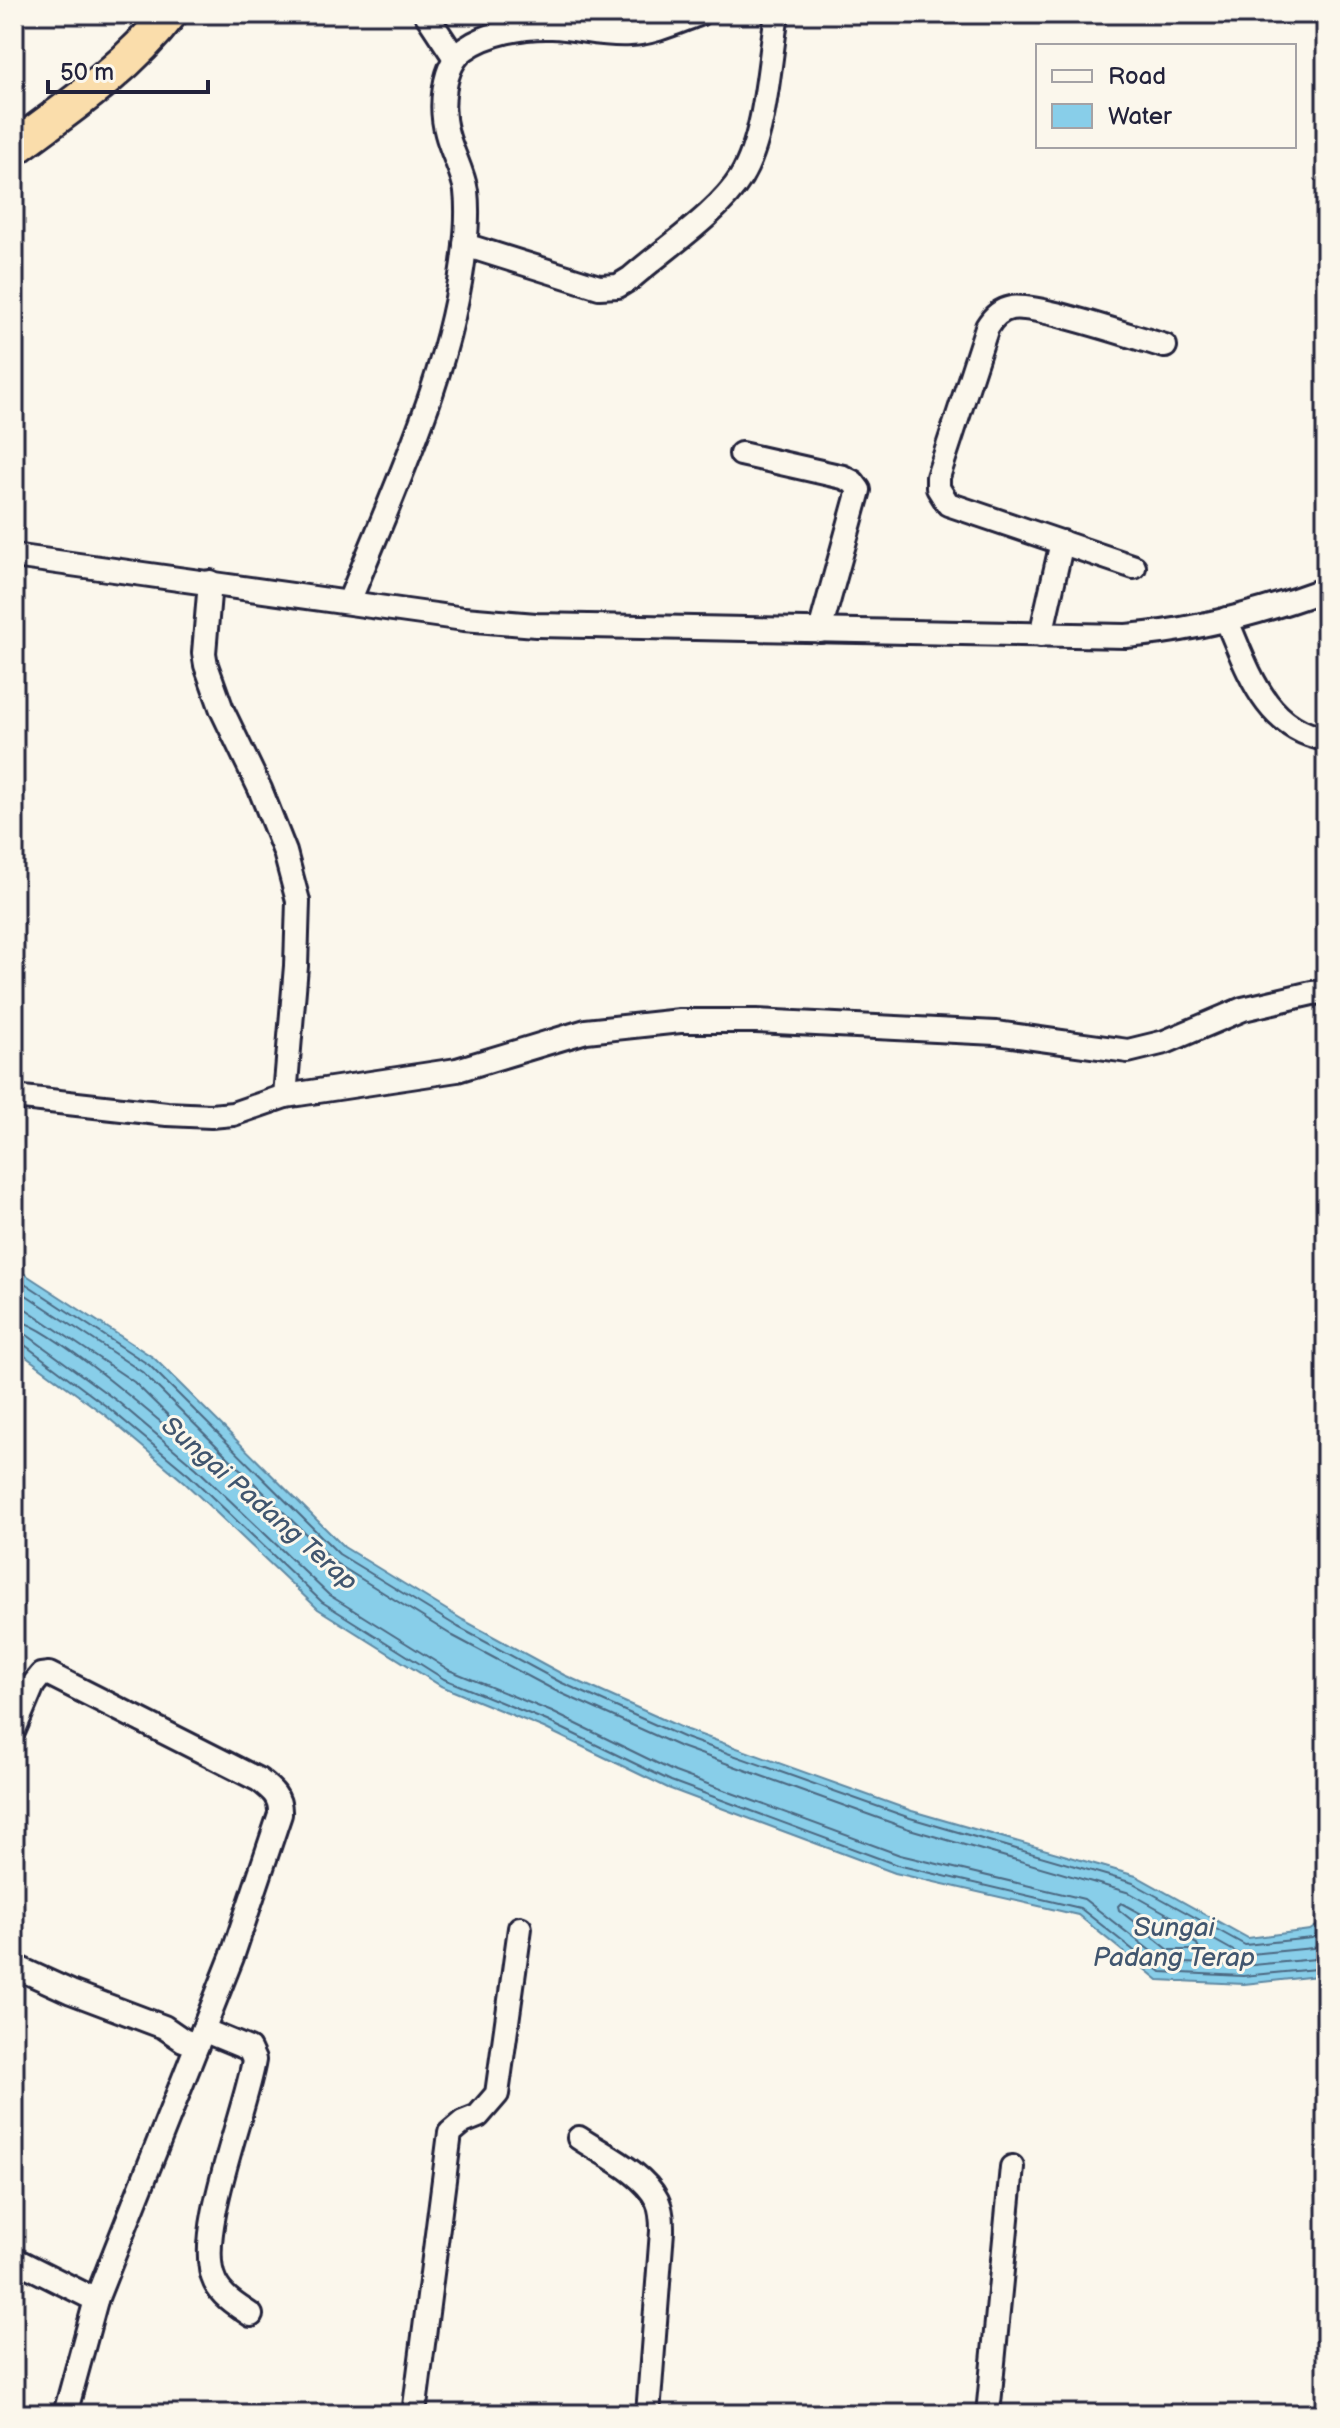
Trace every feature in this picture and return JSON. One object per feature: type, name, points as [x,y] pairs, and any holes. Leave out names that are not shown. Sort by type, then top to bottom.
[{"type":"highway","points":[[14,121],[119,42],[141,14]]},
{"type":"highway","points":[[14,148],[142,46],[169,14]]},
{"type":"street","points":[[426,14],[455,58]]},
{"type":"street","points":[[349,602],[410,451],[448,343],[458,299],[465,245],[466,192],[444,119],[447,79],[455,58],[488,37],[555,20],[592,33],[634,34],[699,14]]},
{"type":"street","points":[[465,245],[599,287],[618,286],[631,278],[708,212],[740,179],[752,150],[759,120],[777,14]]},
{"type":"street","points":[[1134,567],[948,504],[938,488],[938,477],[987,327],[1000,312],[1022,307],[1165,346]]},
{"type":"street","points":[[741,454],[843,477],[853,482],[859,490],[820,631]]},
{"type":"street","points":[[1041,635],[1062,542]]},
{"type":"street","points":[[14,556],[464,619],[536,625],[1041,635],[1145,634],[1226,619],[1326,589]]},
{"type":"street","points":[[210,582],[204,653],[206,665],[217,699],[260,789],[285,852],[298,901],[285,1096]]},
{"type":"street","points":[[1226,619],[1261,695],[1279,718],[1297,731],[1326,739]]},
{"type":"street","points":[[14,1097],[123,1110],[211,1116],[256,1108],[285,1096],[457,1070],[586,1031],[680,1021],[740,1020],[982,1032],[1049,1038],[1114,1050],[1144,1049],[1243,1009],[1326,992]]},
{"type":"street","points":[[14,1730],[33,1685],[41,1675],[49,1674],[259,1780],[272,1789],[279,1799],[280,1814],[232,1957],[96,2300],[65,2414]]},
{"type":"street","points":[[414,2414],[450,2133],[463,2122],[478,2116],[497,2094],[520,1928]]},
{"type":"street","points":[[14,1966],[82,1997],[164,2027],[183,2040],[200,2037],[249,2049],[254,2060],[223,2174],[210,2261],[216,2285],[227,2298],[251,2315]]},
{"type":"street","points":[[579,2138],[630,2172],[651,2190],[660,2207],[662,2231],[648,2414]]},
{"type":"street","points":[[988,2414],[1012,2167]]},
{"type":"street","points":[[14,2259],[96,2300]]},
{"type":"water","name":"Sungai Padang Terap","points":[[14,1267],[154,1358],[344,1547],[463,1620],[564,1675],[687,1730],[912,1811],[1136,1876],[1248,1938],[1310,1930],[1326,1920],[1326,1975],[1244,1984],[1158,1980],[1078,1915],[895,1873],[668,1788],[544,1728],[441,1686],[318,1609],[184,1482],[105,1415],[14,1348]]}]
